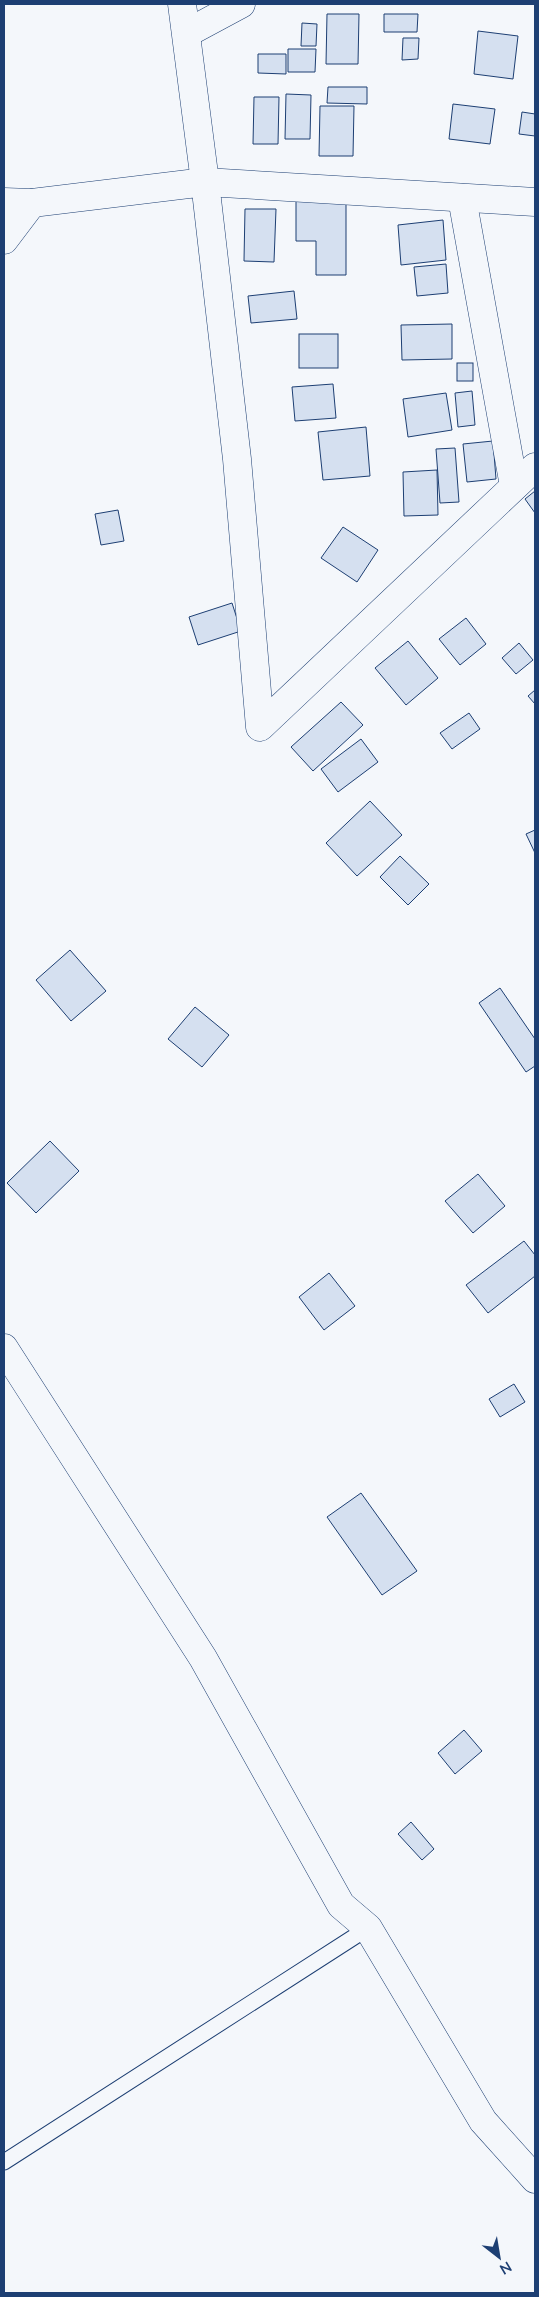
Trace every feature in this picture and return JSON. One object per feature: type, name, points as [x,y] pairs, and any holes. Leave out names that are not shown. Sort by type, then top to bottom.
[{"type":"street","points":[[182,4],[237,459],[260,727],[535,467]]},
{"type":"street","points":[[187,33],[242,4]]},
{"type":"street","points":[[4,202],[32,203],[205,182],[535,202]]},
{"type":"street","points":[[462,198],[514,486]]},
{"type":"street","points":[[4,240],[32,203]]},
{"type":"street","points":[[4,1348],[203,1658],[340,1905],[368,1928],[483,2120],[535,2179]]},
{"type":"lane","points":[[4,2162],[368,1928]]},
{"type":"building","points":[[327,14],[359,14],[358,64],[326,64]]},
{"type":"building","points":[[384,14],[418,14],[417,32],[384,32]]},
{"type":"building","points":[[302,23],[317,24],[316,46],[301,46]]},
{"type":"building","points":[[478,31],[518,36],[513,79],[474,74]]},
{"type":"building","points":[[403,38],[419,38],[418,59],[402,60]]},
{"type":"building","points":[[288,49],[316,49],[315,72],[288,72]]},
{"type":"building","points":[[258,54],[286,54],[286,74],[258,73]]},
{"type":"building","points":[[328,87],[367,87],[367,104],[327,103]]},
{"type":"building","points":[[286,94],[311,95],[310,139],[285,139]]},
{"type":"building","points":[[254,97],[279,97],[278,144],[253,144]]},
{"type":"building","points":[[453,104],[495,109],[490,144],[449,139]]},
{"type":"building","points":[[320,106],[354,106],[353,156],[319,156]]},
{"type":"building","points":[[522,112],[535,114],[535,136],[519,134]]},
{"type":"building","points":[[296,200],[346,200],[346,275],[316,275],[316,241],[296,241]]},
{"type":"building","points":[[245,209],[276,209],[274,262],[244,261]]},
{"type":"building","points":[[443,220],[446,260],[401,265],[398,225]]},
{"type":"building","points":[[446,264],[448,293],[417,296],[414,267]]},
{"type":"building","points":[[294,291],[297,319],[251,323],[248,296]]},
{"type":"building","points":[[452,324],[452,359],[402,360],[401,325]]},
{"type":"building","points":[[299,334],[338,334],[338,368],[299,368]]},
{"type":"building","points":[[457,363],[473,363],[473,381],[457,381]]},
{"type":"building","points":[[333,384],[336,418],[295,421],[292,387]]},
{"type":"building","points":[[472,391],[475,425],[458,427],[455,393]]},
{"type":"building","points":[[446,393],[452,430],[408,437],[403,399]]},
{"type":"building","points":[[366,427],[370,476],[323,480],[318,432]]},
{"type":"building","points":[[493,441],[496,479],[467,482],[463,444]]},
{"type":"building","points":[[455,448],[459,502],[440,503],[436,449]]},
{"type":"building","points":[[437,470],[438,515],[404,516],[403,472]]},
{"type":"building","points":[[535,491],[535,513],[525,499]]},
{"type":"building","points":[[118,510],[124,541],[101,545],[95,514]]},
{"type":"building","points":[[343,527],[378,550],[357,582],[321,558]]},
{"type":"building","points":[[232,603],[241,631],[198,645],[189,617]]},
{"type":"building","points":[[466,618],[486,644],[460,665],[439,639]]},
{"type":"building","points":[[408,641],[438,678],[406,705],[375,668]]},
{"type":"building","points":[[519,643],[533,660],[516,674],[502,658]]},
{"type":"building","points":[[535,690],[535,704],[528,696]]},
{"type":"building","points":[[341,702],[363,725],[313,771],[291,747]]},
{"type":"building","points":[[469,713],[480,729],[452,749],[440,733]]},
{"type":"building","points":[[361,739],[378,762],[338,792],[321,769]]},
{"type":"building","points":[[370,801],[402,835],[357,876],[326,843]]},
{"type":"building","points":[[535,830],[535,853],[526,834]]},
{"type":"building","points":[[400,856],[429,884],[408,905],[380,877]]},
{"type":"building","points":[[70,950],[106,991],[71,1021],[36,980]]},
{"type":"building","points":[[500,988],[535,1039],[535,1066],[526,1072],[479,1003]]},
{"type":"building","points":[[195,1007],[229,1035],[202,1067],[168,1039]]},
{"type":"building","points":[[50,1141],[79,1171],[36,1213],[7,1183]]},
{"type":"building","points":[[478,1174],[505,1206],[473,1233],[445,1201]]},
{"type":"building","points":[[524,1241],[535,1255],[535,1276],[488,1313],[466,1285]]},
{"type":"building","points":[[329,1273],[355,1306],[324,1330],[299,1297]]},
{"type":"building","points":[[514,1384],[525,1402],[500,1417],[489,1399]]},
{"type":"building","points":[[361,1493],[417,1571],[382,1595],[327,1517]]},
{"type":"building","points":[[464,1730],[482,1751],[455,1774],[438,1753]]},
{"type":"building","points":[[411,1822],[434,1849],[422,1860],[398,1834]]}]
